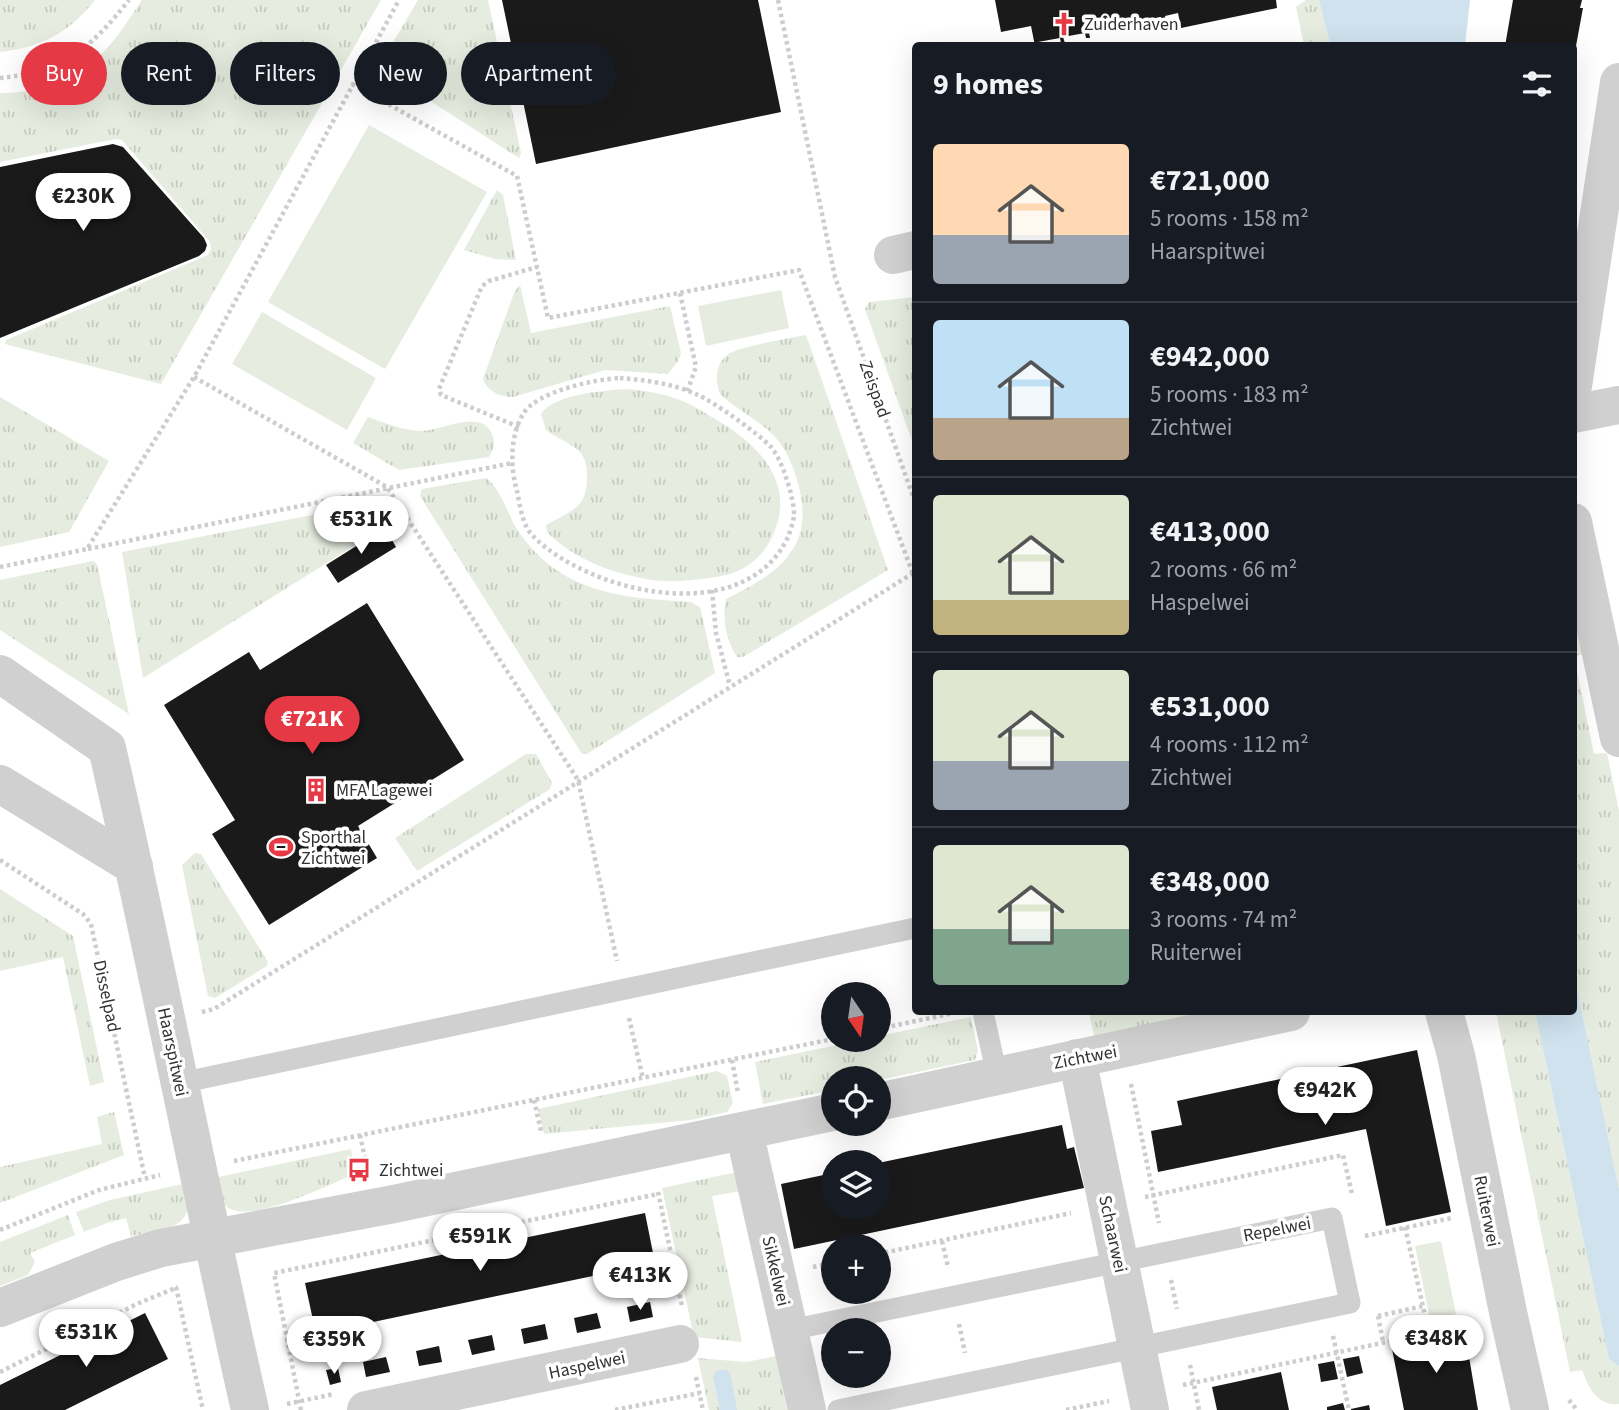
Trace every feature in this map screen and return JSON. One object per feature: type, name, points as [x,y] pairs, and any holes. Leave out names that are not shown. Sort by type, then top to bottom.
[{"type":"street","points":[[1577,360],[1619,82]]},
{"type":"street","points":[[1577,413],[1619,405]]},
{"type":"street","points":[[1577,542],[1619,738]]},
{"type":"street","name":"Haarspitwei","points":[[0,674],[107,748],[167,1020],[211,1238]]},
{"type":"street","points":[[0,784],[134,866]]},
{"type":"street","name":"Zichtwei","points":[[891,1099],[1279,1015]]},
{"type":"street","name":"Ruiterwei","points":[[1445,1015],[1456,1055],[1508,1317],[1530,1410]]},
{"type":"street","name":"Schaarwei","points":[[1077,1058],[1148,1401]]},
{"type":"street","points":[[0,1308],[116,1262],[161,1248],[394,1204],[821,1115]]},
{"type":"street","name":"Sikkelwei","points":[[744,1131],[807,1410]]},
{"type":"street","points":[[211,1238],[250,1410]]},
{"type":"street","name":"Haspelwei","points":[[366,1410],[497,1397],[685,1340]]},
{"type":"lane","points":[[180,1083],[912,929]]},
{"type":"lane","points":[[984,1015],[998,1075]]},
{"type":"lane","name":"Repelwei","points":[[790,1330],[1332,1218],[1350,1303],[838,1410]]},
{"type":"path","points":[[0,78],[49,68],[76,55],[105,29],[129,0]]},
{"type":"path","points":[[88,549],[194,377],[399,0]]},
{"type":"path","name":"Zeispad","points":[[778,0],[835,277],[912,494]]},
{"type":"path","points":[[352,84],[517,176],[548,318],[799,270],[912,568]]},
{"type":"path","points":[[519,426],[441,394],[439,389],[482,286],[489,281],[537,267]]},
{"type":"path","points":[[680,292],[696,366],[687,392]]},
{"type":"path","points":[[194,377],[387,487],[578,780],[643,1079]]},
{"type":"path","points":[[600,379],[644,381],[687,392],[707,400],[773,448],[791,492],[794,516],[786,541],[765,569],[736,585],[712,590],[678,593],[646,591],[579,569],[530,534],[512,463],[512,451],[524,413],[540,399],[600,379]]},
{"type":"path","points":[[0,567],[512,463]]},
{"type":"path","points":[[167,1020],[214,1009],[912,574]]},
{"type":"path","points":[[712,590],[716,633],[730,686]]},
{"type":"path","name":"Disselpad","points":[[0,860],[83,914],[91,924],[145,1178]]},
{"type":"path","points":[[891,1026],[947,1015]]},
{"type":"path","points":[[0,1230],[99,1190],[145,1178],[821,1042]]},
{"type":"path","points":[[534,1100],[541,1131]]},
{"type":"path","points":[[360,1136],[367,1168]]},
{"type":"path","points":[[656,1184],[685,1340],[703,1410]]},
{"type":"path","points":[[274,1273],[658,1194]]},
{"type":"path","points":[[1361,1237],[1488,1211]]},
{"type":"path","points":[[1405,1227],[1429,1333]]},
{"type":"path","points":[[0,1372],[176,1287],[273,1268],[301,1410]]},
{"type":"path","points":[[176,1287],[203,1410]]},
{"type":"path","points":[[1378,1316],[1423,1306]]},
{"type":"path","points":[[1327,1307],[1349,1410]]},
{"type":"path","points":[[1066,1410],[1148,1401],[1336,1351],[1508,1317]]},
{"type":"path","points":[[615,1410],[700,1393]]},
{"type":"green space","points":[[0,0],[95,0],[65,30],[42,42],[21,42],[21,48],[0,52]]},
{"type":"green space","points":[[142,0],[381,0],[357,42],[354,42],[354,47],[340,72],[340,42],[230,42],[230,105],[321,105],[161,384],[5,344],[6,340],[208,255],[211,249],[210,242],[122,140],[0,162],[0,93],[21,92],[21,105],[107,105],[107,48]]},
{"type":"green space","points":[[418,0],[488,0],[497,42],[461,42],[461,105],[511,105],[521,153],[519,158],[436,105],[447,105],[447,42],[393,42]]},
{"type":"green space","points":[[1306,0],[1319,0],[1329,42],[1303,42],[1296,7]]},
{"type":"green space","points":[[369,125],[487,192],[385,369],[268,302]]},
{"type":"green space","points":[[497,190],[503,195],[516,260],[495,259],[464,250]]},
{"type":"green space","points":[[520,285],[531,333],[670,306],[681,353],[678,361],[668,374],[605,370],[513,397],[494,393],[483,379],[514,293]]},
{"type":"green space","points":[[781,290],[789,328],[706,346],[698,306]]},
{"type":"green space","points":[[912,297],[912,441],[865,309],[869,302]]},
{"type":"green space","points":[[262,312],[376,378],[347,430],[232,364]]},
{"type":"green space","points":[[806,335],[888,570],[743,657],[737,657],[726,629],[726,599],[763,578],[790,554],[798,540],[802,523],[802,503],[797,480],[783,446],[769,431],[720,394],[717,383],[719,366],[725,357],[735,351]]},
{"type":"green space","points":[[625,389],[665,395],[694,406],[727,426],[757,451],[768,465],[780,498],[779,517],[767,546],[754,561],[738,571],[720,576],[685,581],[646,579],[580,557],[547,532],[546,525],[570,512],[581,502],[587,486],[587,472],[580,452],[546,430],[541,414],[547,407],[567,398]]},
{"type":"green space","points":[[0,397],[109,461],[69,532],[0,547]]},
{"type":"green space","points":[[368,417],[400,428],[421,431],[472,421],[488,428],[494,443],[489,457],[399,470],[353,443]]},
{"type":"green space","points":[[486,478],[495,487],[516,528],[533,550],[572,579],[616,594],[691,602],[700,607],[715,673],[587,754],[582,754],[420,496],[422,489]]},
{"type":"green space","points":[[364,505],[373,508],[389,524],[143,678],[122,552]]},
{"type":"green space","points":[[93,561],[97,564],[129,714],[0,630],[0,580]]},
{"type":"green space","points":[[1577,615],[1585,654],[1577,655]]},
{"type":"green space","points":[[1577,671],[1594,754],[1607,753],[1619,811],[1619,1189],[1577,989]]},
{"type":"green space","points":[[526,754],[536,754],[552,783],[550,789],[417,871],[395,838]]},
{"type":"green space","points":[[195,853],[201,854],[268,962],[267,966],[215,998],[208,996],[182,865]]},
{"type":"green space","points":[[0,889],[73,936],[104,1082],[90,1086],[63,957],[0,971]]},
{"type":"green space","points":[[1090,1015],[1197,1015],[1094,1036]]},
{"type":"green space","points":[[1497,1015],[1536,1015],[1609,1359],[1619,1366],[1619,1404],[1599,1399],[1582,1370],[1570,1372]]},
{"type":"green space","points":[[971,1017],[978,1051],[975,1060],[891,1078],[891,1066],[821,1066],[821,1092],[763,1104],[755,1062],[821,1048],[821,1052],[891,1052],[891,1034]]},
{"type":"green space","points":[[717,1071],[727,1076],[733,1103],[727,1112],[691,1120],[544,1134],[538,1109]]},
{"type":"green space","points":[[114,1112],[124,1155],[0,1203],[0,1167],[102,1144],[97,1117]]},
{"type":"green space","points":[[351,1149],[355,1174],[290,1201],[253,1211],[238,1211],[227,1207],[219,1197],[214,1178]]},
{"type":"green space","points":[[737,1172],[741,1191],[712,1196],[742,1342],[694,1337],[662,1188]]},
{"type":"green space","points":[[187,1183],[186,1214],[181,1221],[166,1229],[131,1236],[126,1218],[84,1232],[76,1212],[110,1200]]},
{"type":"green space","points":[[68,1215],[75,1235],[30,1253],[35,1262],[28,1275],[0,1286],[0,1242]]},
{"type":"green space","points":[[1441,1241],[1456,1314],[1430,1319],[1415,1246]]},
{"type":"green space","points":[[776,1356],[787,1410],[709,1410],[698,1358],[746,1362]]},
{"type":"water","points":[[1319,0],[1470,0],[1465,42],[1329,42]]},
{"type":"water","points":[[1577,989],[1619,1189],[1619,1366],[1609,1359],[1536,1015],[1577,1015]]},
{"type":"water","points":[[717,1370],[727,1370],[730,1373],[737,1410],[720,1410],[713,1377]]},
{"type":"building","points":[[502,0],[758,0],[781,112],[536,164],[524,105],[616,105],[616,42],[511,42]]},
{"type":"building","name":"Zuiderhaven","points":[[995,0],[1276,0],[1277,8],[1181,28],[1178,13],[1165,16],[1166,22],[1162,22],[1161,17],[1140,22],[1140,27],[1137,28],[1136,22],[1114,27],[1115,32],[1112,33],[1111,28],[1089,32],[1090,38],[1086,38],[1085,33],[1063,37],[1065,42],[1061,42],[1060,38],[1034,42],[1031,26],[1001,32]]},
{"type":"building","points":[[1513,0],[1582,0],[1577,42],[1506,42]]},
{"type":"building","points":[[113,144],[123,147],[204,238],[207,245],[205,251],[199,256],[0,338],[0,167]]},
{"type":"building","points":[[385,528],[396,547],[338,583],[326,565]]},
{"type":"building","name":"MFA Lagewei","points":[[367,603],[464,760],[358,826],[377,858],[269,925],[212,834],[235,820],[164,705],[249,652],[260,670]]},
{"type":"building","points":[[1417,1050],[1451,1212],[1386,1226],[1366,1129],[1158,1172],[1151,1131],[1182,1125],[1177,1101]]},
{"type":"building","points":[[1062,1125],[1067,1149],[1074,1147],[1084,1188],[865,1234],[821,1234],[821,1243],[794,1249],[781,1184],[821,1176],[821,1220],[891,1220],[891,1160]]},
{"type":"building","points":[[645,1213],[655,1263],[316,1334],[305,1283]]},
{"type":"building","points":[[650,1302],[653,1317],[630,1322],[627,1307]]},
{"type":"building","points":[[145,1313],[168,1359],[65,1410],[0,1410],[0,1385]]},
{"type":"building","points":[[597,1313],[601,1328],[577,1333],[574,1318]]},
{"type":"building","points":[[545,1324],[548,1339],[524,1344],[521,1329]]},
{"type":"building","points":[[1465,1333],[1478,1410],[1404,1410],[1392,1349]]},
{"type":"building","points":[[492,1335],[495,1350],[472,1355],[468,1340]]},
{"type":"building","points":[[439,1346],[442,1362],[419,1366],[416,1351]]},
{"type":"building","points":[[1359,1356],[1363,1373],[1347,1377],[1343,1359]]},
{"type":"building","points":[[386,1357],[390,1372],[366,1377],[363,1362]]},
{"type":"building","points":[[1334,1361],[1338,1379],[1321,1382],[1318,1364]]},
{"type":"building","points":[[338,1368],[341,1382],[330,1385],[326,1370]]},
{"type":"building","points":[[1281,1372],[1289,1410],[1217,1410],[1212,1387]]},
{"type":"building","points":[[1343,1403],[1345,1410],[1327,1410],[1327,1407]]},
{"type":"building","points":[[1369,1405],[1370,1410],[1351,1410],[1351,1409]]},
{"type":"place","name":"Zuiderhaven","points":[[1064,24]]},
{"type":"place","name":"MFA Lagewei","points":[[316,790]]},
{"type":"place","name":"Sporthal Zichtwei","points":[[281,847]]},
{"type":"place","name":"Zichtwei","points":[[359,1170]]}]
